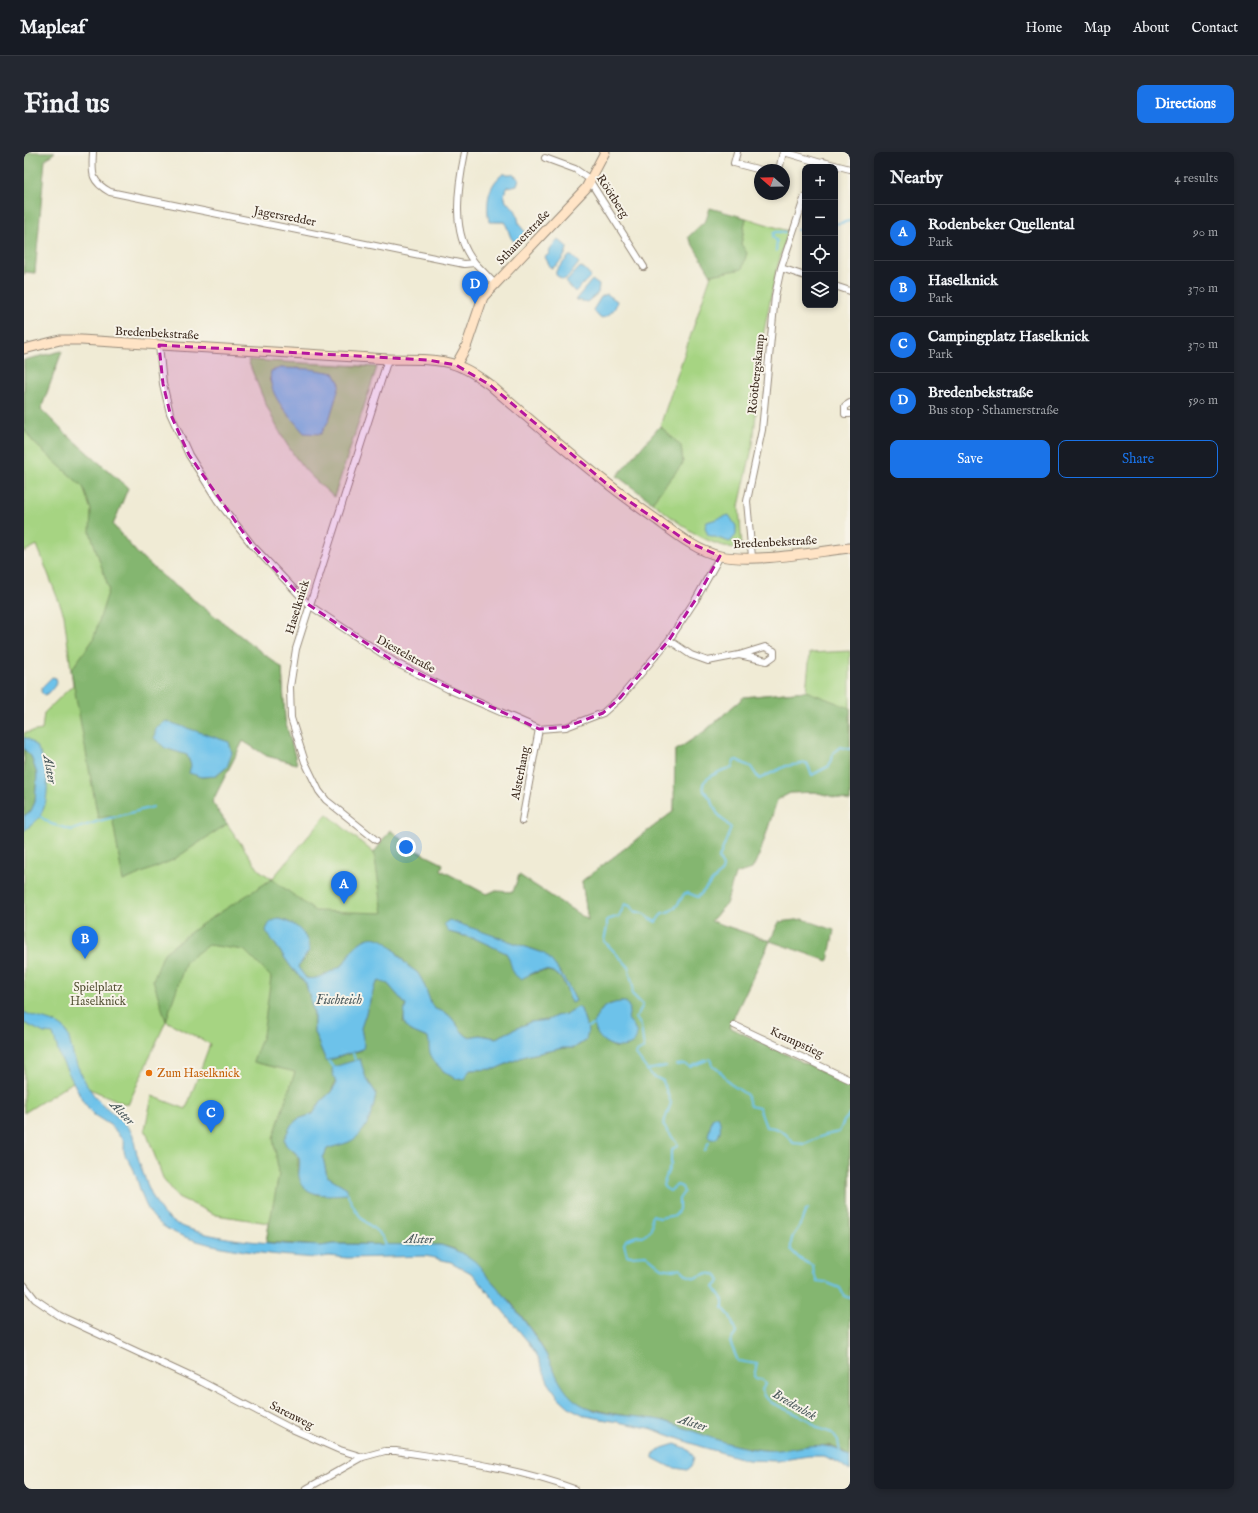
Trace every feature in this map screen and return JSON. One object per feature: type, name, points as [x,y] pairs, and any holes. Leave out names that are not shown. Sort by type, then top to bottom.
[{"type":"street","name":"Jagersredder","points":[[93,152],[92,170],[95,179],[98,186],[110,192],[464,264],[475,263]]},
{"type":"street","points":[[465,152],[457,200],[461,233],[467,254],[495,284]]},
{"type":"street","name":"Sthamerstraße","points":[[456,365],[466,347],[482,300],[495,284],[581,194],[591,181],[605,152]]},
{"type":"street","points":[[737,152],[734,163],[754,168]]},
{"type":"street","points":[[780,164],[784,152],[821,164]]},
{"type":"street","name":"Röötberg","points":[[545,158],[575,169],[591,181],[644,267]]},
{"type":"street","points":[[838,167],[850,169]]},
{"type":"street","name":"Röötbergskamp","points":[[752,557],[747,501],[762,430],[775,296],[781,268],[804,200]]},
{"type":"street","points":[[781,268],[802,275]]},
{"type":"street","points":[[838,287],[850,291]]},
{"type":"street","name":"Bredenbekstraße","points":[[24,349],[60,340],[428,360],[456,365],[469,371],[490,385],[620,495],[688,542],[720,556],[752,557],[850,548]]},
{"type":"street","name":"Diestelstraße","points":[[159,345],[163,384],[170,414],[189,456],[218,500],[252,545],[309,605],[396,663],[448,689],[539,728],[566,727],[603,713],[620,698],[669,640],[696,599],[720,556]]},
{"type":"street","name":"Haselknick","points":[[376,840],[338,811],[319,792],[305,762],[291,718],[290,687],[296,649],[309,605],[388,359]]},
{"type":"street","points":[[850,403],[845,406],[844,410],[845,414],[850,414]]},
{"type":"street","points":[[669,640],[691,655],[708,661],[739,655],[765,647],[774,651],[774,656],[766,661],[739,655]]},
{"type":"street","name":"Alsterhang","points":[[522,821],[539,728]]},
{"type":"street","name":"Krampstieg","points":[[734,1024],[850,1080]]},
{"type":"street","name":"Sarenweg","points":[[24,1286],[35,1299],[60,1316],[209,1386],[292,1429],[348,1454],[363,1457],[396,1451],[473,1462],[507,1469],[574,1489]]},
{"type":"street","points":[[306,1489],[363,1457]]},
{"type":"highlighted area","points":[[159,345],[428,360],[456,365],[490,385],[620,495],[688,542],[720,556],[696,599],[669,640],[620,698],[603,713],[566,727],[539,729],[396,663],[309,605],[252,545],[189,455],[170,413],[163,384]]},
{"type":"green space","points":[[24,152],[55,152],[45,160],[35,273],[25,272],[24,275]]},
{"type":"green space","points":[[710,208],[746,218],[741,244],[747,253],[742,269],[711,275],[688,237],[706,220]]},
{"type":"green space","points":[[746,218],[788,231],[776,272],[764,331],[753,444],[739,506],[742,549],[716,544],[705,539],[694,533],[652,502],[683,463],[681,446],[660,426],[711,275],[742,269],[741,244]]},
{"type":"green space","name":"Spielplatz Haselknick","points":[[62,351],[41,409],[66,434],[128,488],[113,525],[137,553],[164,577],[282,668],[285,720],[297,764],[267,756],[243,741],[212,802],[259,870],[272,879],[327,814],[374,853],[390,830],[415,850],[443,864],[441,870],[482,892],[487,894],[494,891],[513,892],[519,875],[588,920],[582,881],[674,811],[675,751],[705,731],[744,697],[806,691],[810,653],[850,651],[850,801],[815,792],[790,793],[777,800],[760,853],[752,869],[735,874],[726,904],[711,921],[770,941],[729,1027],[850,1085],[850,1457],[473,1260],[266,1242],[269,1223],[216,1215],[178,1197],[163,1178],[145,1129],[152,1096],[186,1109],[210,1044],[166,1021],[128,1105],[73,1082],[24,1113],[24,733],[42,730],[44,713],[73,685],[64,615],[37,545],[24,552],[24,360]]},
{"type":"green space","points":[[62,351],[41,409],[66,434],[128,488],[113,525],[137,553],[164,577],[282,668],[285,720],[297,764],[267,756],[243,741],[212,802],[227,824],[173,860],[123,881],[112,816],[98,818],[71,670],[93,640],[109,589],[90,532],[91,510],[83,487],[33,442],[24,429],[24,360]],"holes":[[[187,755],[227,767],[216,776],[202,777],[191,765]]]},
{"type":"green space","points":[[248,360],[377,367],[334,497],[309,474],[289,448],[266,405]],"holes":[[[296,368],[334,373],[340,384],[329,420],[283,409],[269,379]]]},
{"type":"green space","points":[[660,426],[681,446],[683,463],[652,502],[617,476]]},
{"type":"green space","points":[[806,691],[850,708],[850,801],[815,792],[790,793],[777,800],[760,853],[752,869],[735,874],[726,904],[711,921],[770,941],[729,1027],[850,1085],[850,1457],[843,1451],[828,1445],[786,1451],[762,1450],[733,1445],[703,1436],[663,1421],[609,1413],[585,1407],[571,1399],[563,1389],[545,1352],[531,1329],[513,1305],[473,1260],[460,1254],[455,1249],[441,1245],[333,1244],[321,1246],[266,1242],[279,1174],[273,1138],[295,1072],[253,1062],[263,1035],[271,977],[244,950],[208,945],[186,961],[166,1021],[153,980],[164,953],[196,928],[272,879],[315,911],[383,913],[374,853],[390,830],[415,850],[443,864],[441,870],[482,892],[487,894],[494,891],[513,892],[519,875],[588,920],[582,881],[674,811],[675,751],[705,731],[744,697]],"holes":[[[287,921],[304,934],[306,958],[298,967],[306,978],[311,979],[322,977],[344,964],[355,946],[367,939],[394,949],[408,966],[418,973],[432,1006],[452,1018],[462,1032],[468,1037],[480,1035],[496,1038],[530,1022],[548,1020],[556,1016],[566,1014],[575,1009],[581,1009],[587,1027],[584,1042],[574,1048],[563,1048],[525,1056],[495,1069],[470,1070],[461,1080],[446,1073],[437,1065],[430,1050],[428,1038],[411,1031],[403,1023],[406,1005],[388,984],[380,980],[375,986],[361,1028],[364,1044],[362,1050],[326,1061],[314,1032],[314,1014],[306,984],[291,967],[266,931]],[[455,922],[538,951],[555,966],[565,980],[576,1001],[571,1002],[562,981],[553,972],[539,972],[530,975],[502,950],[476,939],[449,932]],[[622,1002],[628,1005],[628,1019],[635,1029],[616,1048],[605,1042],[601,1010],[610,1004]],[[359,1059],[366,1078],[376,1093],[367,1124],[356,1136],[327,1149],[323,1158],[327,1176],[347,1188],[318,1195],[307,1189],[298,1171],[298,1156],[285,1144],[291,1125],[298,1119],[313,1114],[321,1101],[331,1092],[335,1082]]]},
{"type":"green space","points":[[24,749],[31,756],[37,774],[35,802],[31,811],[24,816]]},
{"type":"green space","points":[[803,919],[834,930],[828,961],[770,941],[779,922]]},
{"type":"water","points":[[503,174],[512,174],[519,179],[517,185],[508,187],[504,194],[506,202],[516,211],[520,225],[528,236],[520,244],[516,243],[511,238],[504,222],[489,222],[489,196],[494,184]]},
{"type":"water","points":[[558,239],[567,247],[567,250],[560,262],[551,268],[545,257],[549,254],[550,249]]},
{"type":"water","points":[[569,256],[572,256],[579,263],[568,277],[563,280],[556,275],[556,271]]},
{"type":"water","points":[[580,267],[585,269],[591,276],[575,292],[566,282]]},
{"type":"water","points":[[592,280],[599,285],[598,293],[587,302],[577,300],[576,299]]},
{"type":"water","points":[[607,294],[617,301],[617,304],[611,312],[603,318],[600,318],[593,310],[601,297]]},
{"type":"water","points":[[281,368],[310,369],[334,373],[340,384],[329,420],[321,434],[304,433],[280,404],[272,388],[270,380],[271,371]]},
{"type":"water","points":[[729,515],[736,526],[736,535],[730,542],[708,535],[705,527],[707,522]]},
{"type":"water","points":[[52,677],[56,678],[57,683],[49,693],[44,695],[41,692],[42,687]]},
{"type":"water","points":[[166,721],[229,742],[232,753],[227,767],[216,776],[202,777],[189,773],[191,765],[187,755],[165,748],[154,738],[156,728]]},
{"type":"water","points":[[24,737],[32,742],[43,760],[46,771],[47,795],[40,817],[24,831],[24,816],[31,811],[35,802],[37,774],[31,756],[24,749]]},
{"type":"water","name":"Fischteich","points":[[279,919],[296,926],[307,939],[309,951],[298,967],[306,978],[311,979],[321,977],[343,965],[350,953],[360,942],[373,937],[390,945],[407,965],[418,974],[425,986],[432,1006],[449,1016],[468,1037],[480,1035],[496,1038],[530,1022],[548,1020],[556,1016],[566,1014],[578,1007],[581,1009],[588,1030],[586,1040],[574,1048],[563,1048],[525,1056],[495,1069],[470,1070],[464,1079],[454,1078],[439,1067],[435,1062],[429,1051],[428,1038],[407,1028],[404,1019],[406,1005],[388,984],[379,981],[375,986],[361,1028],[364,1044],[363,1049],[326,1061],[314,1032],[314,1014],[306,984],[291,967],[266,931],[271,922]]},
{"type":"water","points":[[449,920],[543,953],[557,968],[576,1001],[571,1003],[564,983],[556,973],[550,971],[535,972],[521,979],[517,977],[513,971],[506,953],[476,939],[449,932],[444,924]]},
{"type":"water","points":[[626,1002],[630,1009],[628,1019],[633,1025],[636,1037],[634,1043],[619,1047],[611,1045],[603,1040],[597,1033],[594,1022],[602,1009],[606,1006]]},
{"type":"water","points":[[24,1012],[60,1025],[64,1028],[68,1035],[77,1066],[90,1089],[98,1100],[131,1131],[145,1180],[161,1211],[172,1221],[190,1229],[212,1235],[261,1242],[321,1246],[333,1244],[441,1245],[458,1251],[479,1266],[511,1304],[532,1331],[564,1389],[570,1396],[584,1406],[593,1410],[613,1414],[644,1417],[664,1421],[737,1446],[763,1450],[818,1445],[828,1447],[839,1450],[850,1457],[850,1471],[838,1462],[823,1456],[808,1456],[777,1461],[747,1460],[699,1446],[649,1428],[586,1416],[570,1408],[559,1398],[548,1382],[538,1357],[529,1343],[473,1274],[451,1262],[426,1256],[347,1258],[329,1256],[316,1258],[278,1255],[232,1249],[208,1244],[187,1238],[169,1230],[156,1220],[148,1209],[142,1196],[134,1170],[125,1155],[124,1140],[110,1125],[94,1115],[83,1101],[60,1057],[53,1034],[44,1033],[24,1023]]},
{"type":"water","points":[[360,1059],[366,1078],[376,1093],[371,1114],[361,1133],[349,1142],[327,1149],[323,1158],[327,1176],[347,1188],[347,1194],[326,1195],[312,1192],[306,1189],[302,1184],[299,1177],[300,1163],[298,1155],[286,1145],[284,1139],[291,1125],[298,1119],[313,1114],[321,1101],[331,1092],[336,1084],[332,1070],[333,1067]]},
{"type":"water","points":[[718,1116],[720,1131],[718,1137],[716,1139],[710,1139],[708,1136],[712,1119]]},
{"type":"water","points":[[675,1444],[686,1448],[694,1457],[691,1467],[687,1470],[670,1467],[653,1458],[653,1455],[662,1448]]},
{"type":"waterway","points":[[838,223],[850,221]]},
{"type":"waterway","points":[[797,230],[802,229]]},
{"type":"waterway","points":[[776,251],[777,241],[773,237],[774,232],[785,232]]},
{"type":"waterway","name":"Bredenbek","points":[[840,1452],[838,1441],[832,1433],[818,1428],[807,1419],[772,1403],[764,1396],[762,1390],[765,1384],[761,1379],[755,1378],[754,1376],[757,1364],[738,1361],[730,1342],[736,1333],[730,1316],[723,1308],[723,1300],[714,1287],[720,1281],[717,1275],[707,1273],[695,1278],[687,1275],[680,1268],[673,1270],[662,1268],[646,1255],[627,1255],[624,1244],[626,1240],[637,1236],[642,1237],[647,1233],[651,1229],[651,1218],[653,1215],[659,1218],[676,1215],[679,1209],[679,1199],[684,1192],[682,1187],[677,1185],[670,1191],[663,1185],[671,1164],[671,1151],[678,1145],[663,1125],[671,1103],[663,1081],[651,1075],[636,1055],[637,1052],[644,1048],[641,1026],[636,1018],[643,1005],[632,994],[633,986],[628,966],[604,941],[607,920],[619,916],[625,904],[630,906],[634,911],[645,914],[656,922],[662,913],[673,909],[684,894],[688,893],[698,897],[722,871],[723,867],[719,858],[731,828],[717,813],[711,799],[704,791],[703,784],[705,781],[721,771],[732,768],[734,761],[737,760],[751,767],[759,779],[786,766],[807,763],[812,775],[829,766],[833,753],[840,747],[850,749]]},
{"type":"waterway","points":[[38,815],[51,824],[72,830],[99,821],[153,807]]},
{"type":"waterway","points":[[587,1027],[594,1025]]},
{"type":"waterway","points":[[353,1053],[355,1060]]},
{"type":"waterway","points":[[710,1059],[712,1065],[723,1074],[729,1083],[747,1095],[750,1106],[759,1108],[766,1127],[782,1131],[793,1143],[805,1144],[825,1135],[839,1132],[844,1121],[850,1114]]},
{"type":"waterway","points":[[676,1065],[685,1064],[690,1067],[707,1060]]},
{"type":"waterway","points":[[329,1061],[333,1067]]},
{"type":"waterway","points":[[647,1070],[666,1066]]},
{"type":"waterway","points":[[705,1150],[709,1142]]},
{"type":"waterway","points":[[347,1194],[354,1208],[363,1220],[379,1233],[385,1241],[386,1246]]},
{"type":"waterway","points":[[808,1209],[792,1237],[791,1250],[800,1259],[813,1266],[817,1281],[825,1282],[840,1288],[844,1296],[850,1298]]},
{"type":"place","name":"Bredenbekstraße","points":[[475,304]]},
{"type":"place","name":"Rodenbeker Quellental","points":[[344,904]]},
{"type":"place","name":"Haselknick","points":[[85,959]]},
{"type":"place","name":"Zum Haselknick","points":[[149,1073]]},
{"type":"place","name":"Campingplatz Haselknick","points":[[211,1133]]},
{"type":"water label","name":"Alster","points":[[51,769]]},
{"type":"water label","name":"Alster","points":[[123,1112]]},
{"type":"water label","name":"Alster","points":[[419,1238]]},
{"type":"water label","name":"Alster","points":[[693,1422]]}]
